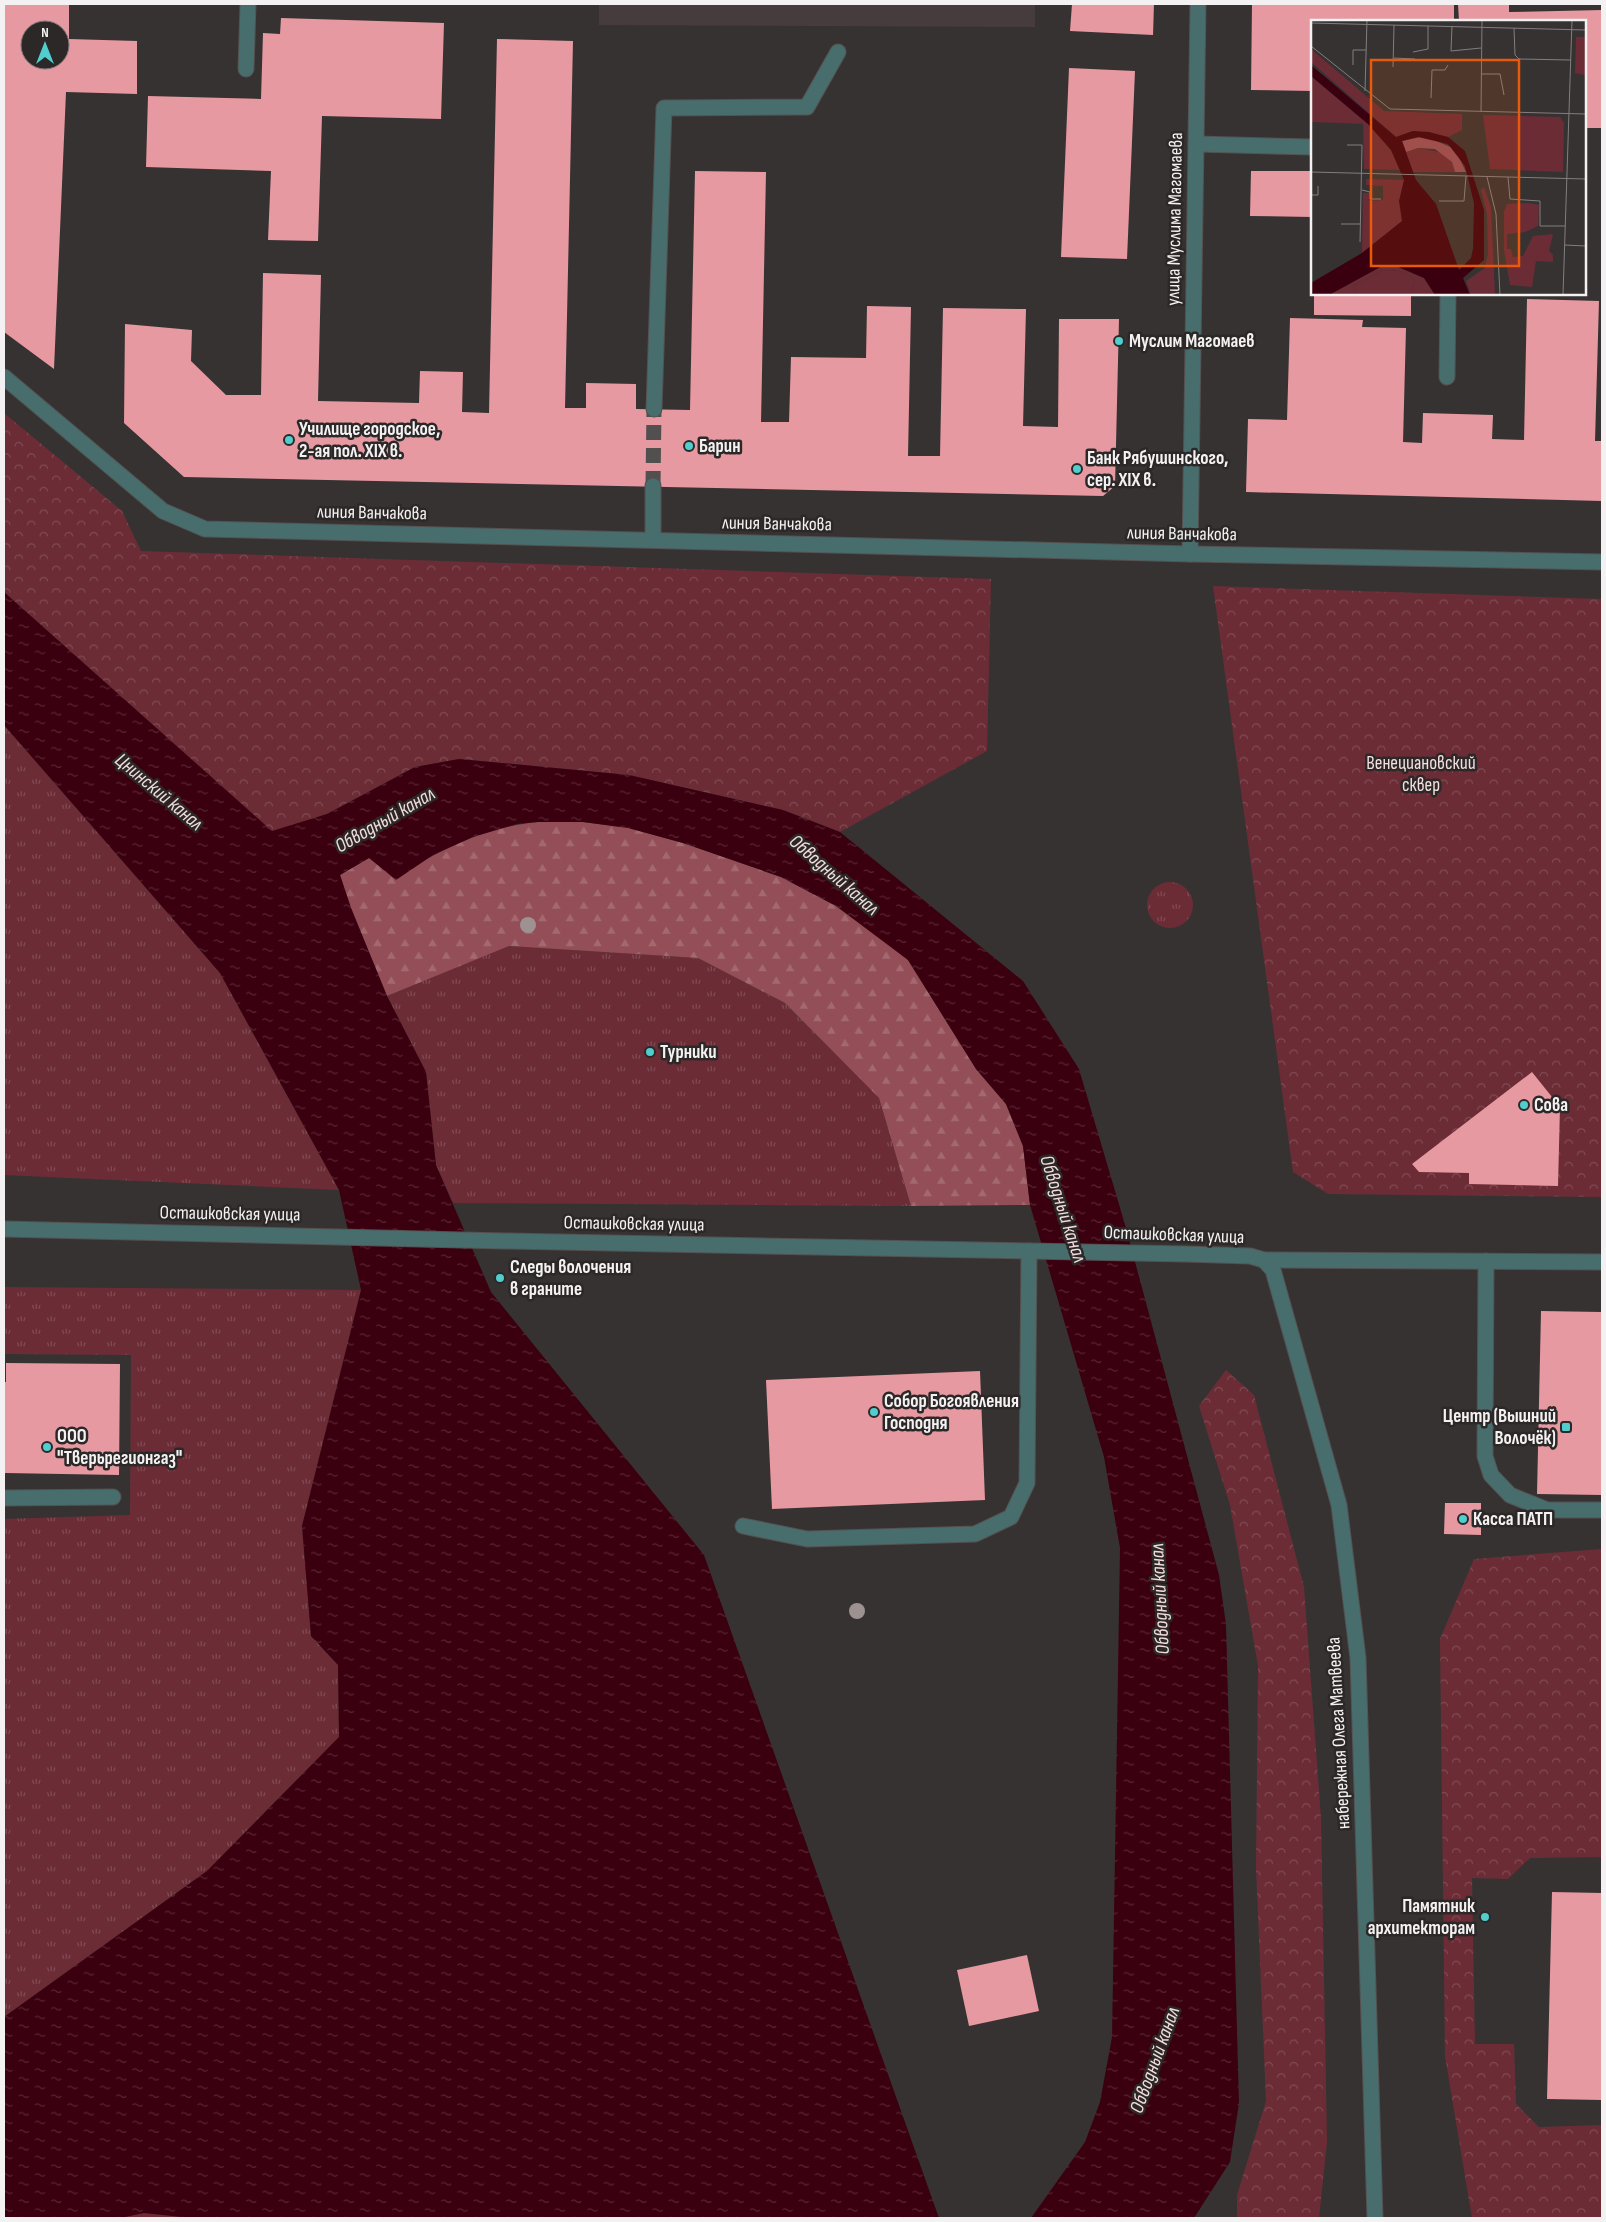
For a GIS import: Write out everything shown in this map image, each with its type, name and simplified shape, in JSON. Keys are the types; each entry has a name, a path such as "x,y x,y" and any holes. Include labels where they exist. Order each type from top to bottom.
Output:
{"street":[{"path":"246,69 248,4"},
{"name":"улица Муслима Магомаева","path":"1190,554 1198,4"},
{"path":"654,409 664,108 807,107 838,52"},
{"path":"1196,144 1311,147"},
{"path":"1447,377 1448,295"},
{"name":"линия Ванчакова","path":"4,377 163,511 206,529 1190,554 1602,562"},
{"path":"653,486 653,540"},
{"name":"Осташковская улица","path":"4,1229 1186,1254 1250,1256 1264,1260 1602,1262"},
{"path":"743,1526 806,1539 975,1534 1011,1517 1027,1483 1029,1251"},
{"name":"набережная Олега Матвеева","path":"1264,1260 1273,1270 1339,1505 1358,1658 1375,2218"},
{"path":"1486,1260 1485,1456 1491,1475 1510,1495 1547,1510 1602,1510"},
{"path":"4,1498 112,1497"}],"shaded area":[{"path":"599,4 1035,4 1035,27 599,25"}],"green space":[{"path":"4,413 122,511 141,551 991,579 987,751 840,832 783,810 629,775 459,759 415,767 327,814 272,832 4,592"},
{"name":"Венециановский сквер","path":"1213,586 1602,599 1602,1197 1328,1194 1293,1172"},
{"path":"4,725 220,973 339,1190 4,1175"},
{"path":"538,822 583,822 629,828 683,843 781,877 836,906 886,942 908,960 976,1069 1006,1104 1023,1146 1030,1205 911,1206 879,1098 785,1003 698,958 509,946 387,996 351,908 340,875 369,858 415,866 444,850 474,837 506,827"},
{"path":"1165,882 1175,882 1189,892 1193,905 1189,918 1183,924 1175,928 1165,928 1151,918 1147,910 1147,900 1157,886"},
{"path":"508,946 698,958 785,1003 879,1098 911,1206 453,1203 436,1165 426,1072 387,996"},
{"path":"4,1287 361,1290 302,1526 311,1636 338,1665 339,1737 207,1871 4,2017 4,1519 130,1515 131,1355 4,1354"},
{"path":"1226,1370 1254,1395 1304,1587 1321,1818 1327,2142 1319,2218 1237,2218 1237,2195 1266,2101 1256,1868 1258,1666 1230,1505 1199,1406"},
{"path":"1602,1549 1602,1857 1530,1858 1508,1879 1472,1878 1475,2044 1514,2044 1516,2104 1539,2127 1602,2125 1602,2218 1472,2218 1445,2056 1440,1639 1474,1559"},
{"path":"144,2213 191,2218 120,2218"}],"water":[{"path":"4,592 272,831 327,814 415,767 459,759 629,775 783,810 840,832 1023,981 1079,1069 1126,1228 1219,1575 1226,1624 1239,2103 1230,2162 1194,2218 1031,2218 1085,2142 1100,2102 1112,2037 1120,1548 1104,1457 1030,1205 1023,1146 1006,1104 976,1069 908,960 836,906 781,877 683,843 628,828 583,822 538,822 517,824 473,837 433,855 396,880 369,858 340,875 351,908 387,996 426,1072 436,1165 491,1292 704,1555 939,2218 192,2218 144,2213 120,2218 4,2218 4,2017 207,1871 339,1737 338,1665 311,1636 302,1526 361,1290 339,1190 220,973 4,725"}],"building":[{"path":"4,4 69,5 69,20 20,20 20,70 70,70 70,39 137,41 137,94 66,92 54,369 4,332"},
{"path":"1072,4 1154,4 1153,35 1070,31"},
{"path":"1252,4 1454,4 1454,20 1311,20 1311,91 1251,90"},
{"path":"1458,4 1509,4 1509,12 1602,10 1602,128 1586,128 1586,20 1459,20"},
{"path":"281,18 444,23 441,119 322,116 318,241 268,240 271,171 146,167 148,96 261,99 263,33 280,34"},
{"path":"497,39 573,41 565,408 586,408 586,383 636,384 636,409 690,410 695,171 766,172 761,422 789,422 791,357 866,358 867,306 911,307 908,456 940,456 943,308 1026,309 1023,426 1058,427 1059,319 1119,319 1115,486 1103,496 184,477 124,423 125,324 192,330 191,361 226,395 261,395 263,273 321,275 318,401 419,403 420,371 463,372 462,412 489,413"},
{"path":"1069,68 1135,71 1127,259 1061,257"},
{"path":"1251,171 1311,171 1311,217 1250,216"},
{"path":"1314,295 1411,295 1411,316 1314,315"},
{"path":"1527,299 1599,301 1595,441 1602,441 1602,501 1246,492 1248,419 1287,420 1290,318 1363,320 1362,327 1406,328 1403,442 1422,443 1423,413 1493,415 1492,439 1524,440"},
{"path":"1532,1072 1560,1107 1558,1186 1469,1184 1469,1173 1419,1172 1412,1164"},
{"path":"1541,1311 1602,1312 1602,1495 1537,1494"},
{"path":"6,1363 120,1364 119,1475 5,1473 4,1382 6,1382"},
{"name":"Собор Богоявления Господня","path":"980,1371 985,1500 772,1509 766,1380"},
{"name":"Касса ПАТП","path":"1445,1503 1481,1503 1481,1535 1444,1534"},
{"path":"1552,1892 1602,1893 1602,2100 1547,2099"},
{"path":"1027,1955 1039,2011 969,2026 957,1970"}],"tunnel":[{"path":"653,486 654,409"}],"place":[{"name":"Муслим Магомаев","path":"1119,341"},
{"name":"Училище городское, 2-ая пол. XIX в.","path":"289,440"},
{"name":"Барин","path":"689,446"},
{"name":"Банк Рябушинского, сер. XIX в.","path":"1077,469"},
{"name":"Турники","path":"650,1052"},
{"name":"Сова","path":"1524,1105"},
{"name":"Следы волочения в граните","path":"500,1278"},
{"name":"Собор Богоявления Господня","path":"874,1412"},
{"name":"Центр (Вышний Волочёк)","path":"1566,1427"},
{"name":"ООО \"Тверьрегионгаз\"","path":"47,1447"},
{"name":"Касса ПАТП","path":"1463,1519"},
{"name":"Памятник архитекторам","path":"1485,1917"}],"water label":[{"name":"Цнинский канал","path":"159,792"},
{"name":"Обводный канал","path":"385,820"},
{"name":"Обводный канал","path":"834,875"},
{"name":"Обводный канал","path":"1063,1209"},
{"name":"Обводный канал","path":"1160,1599"},
{"name":"Обводный канал","path":"1155,2060"}]}
